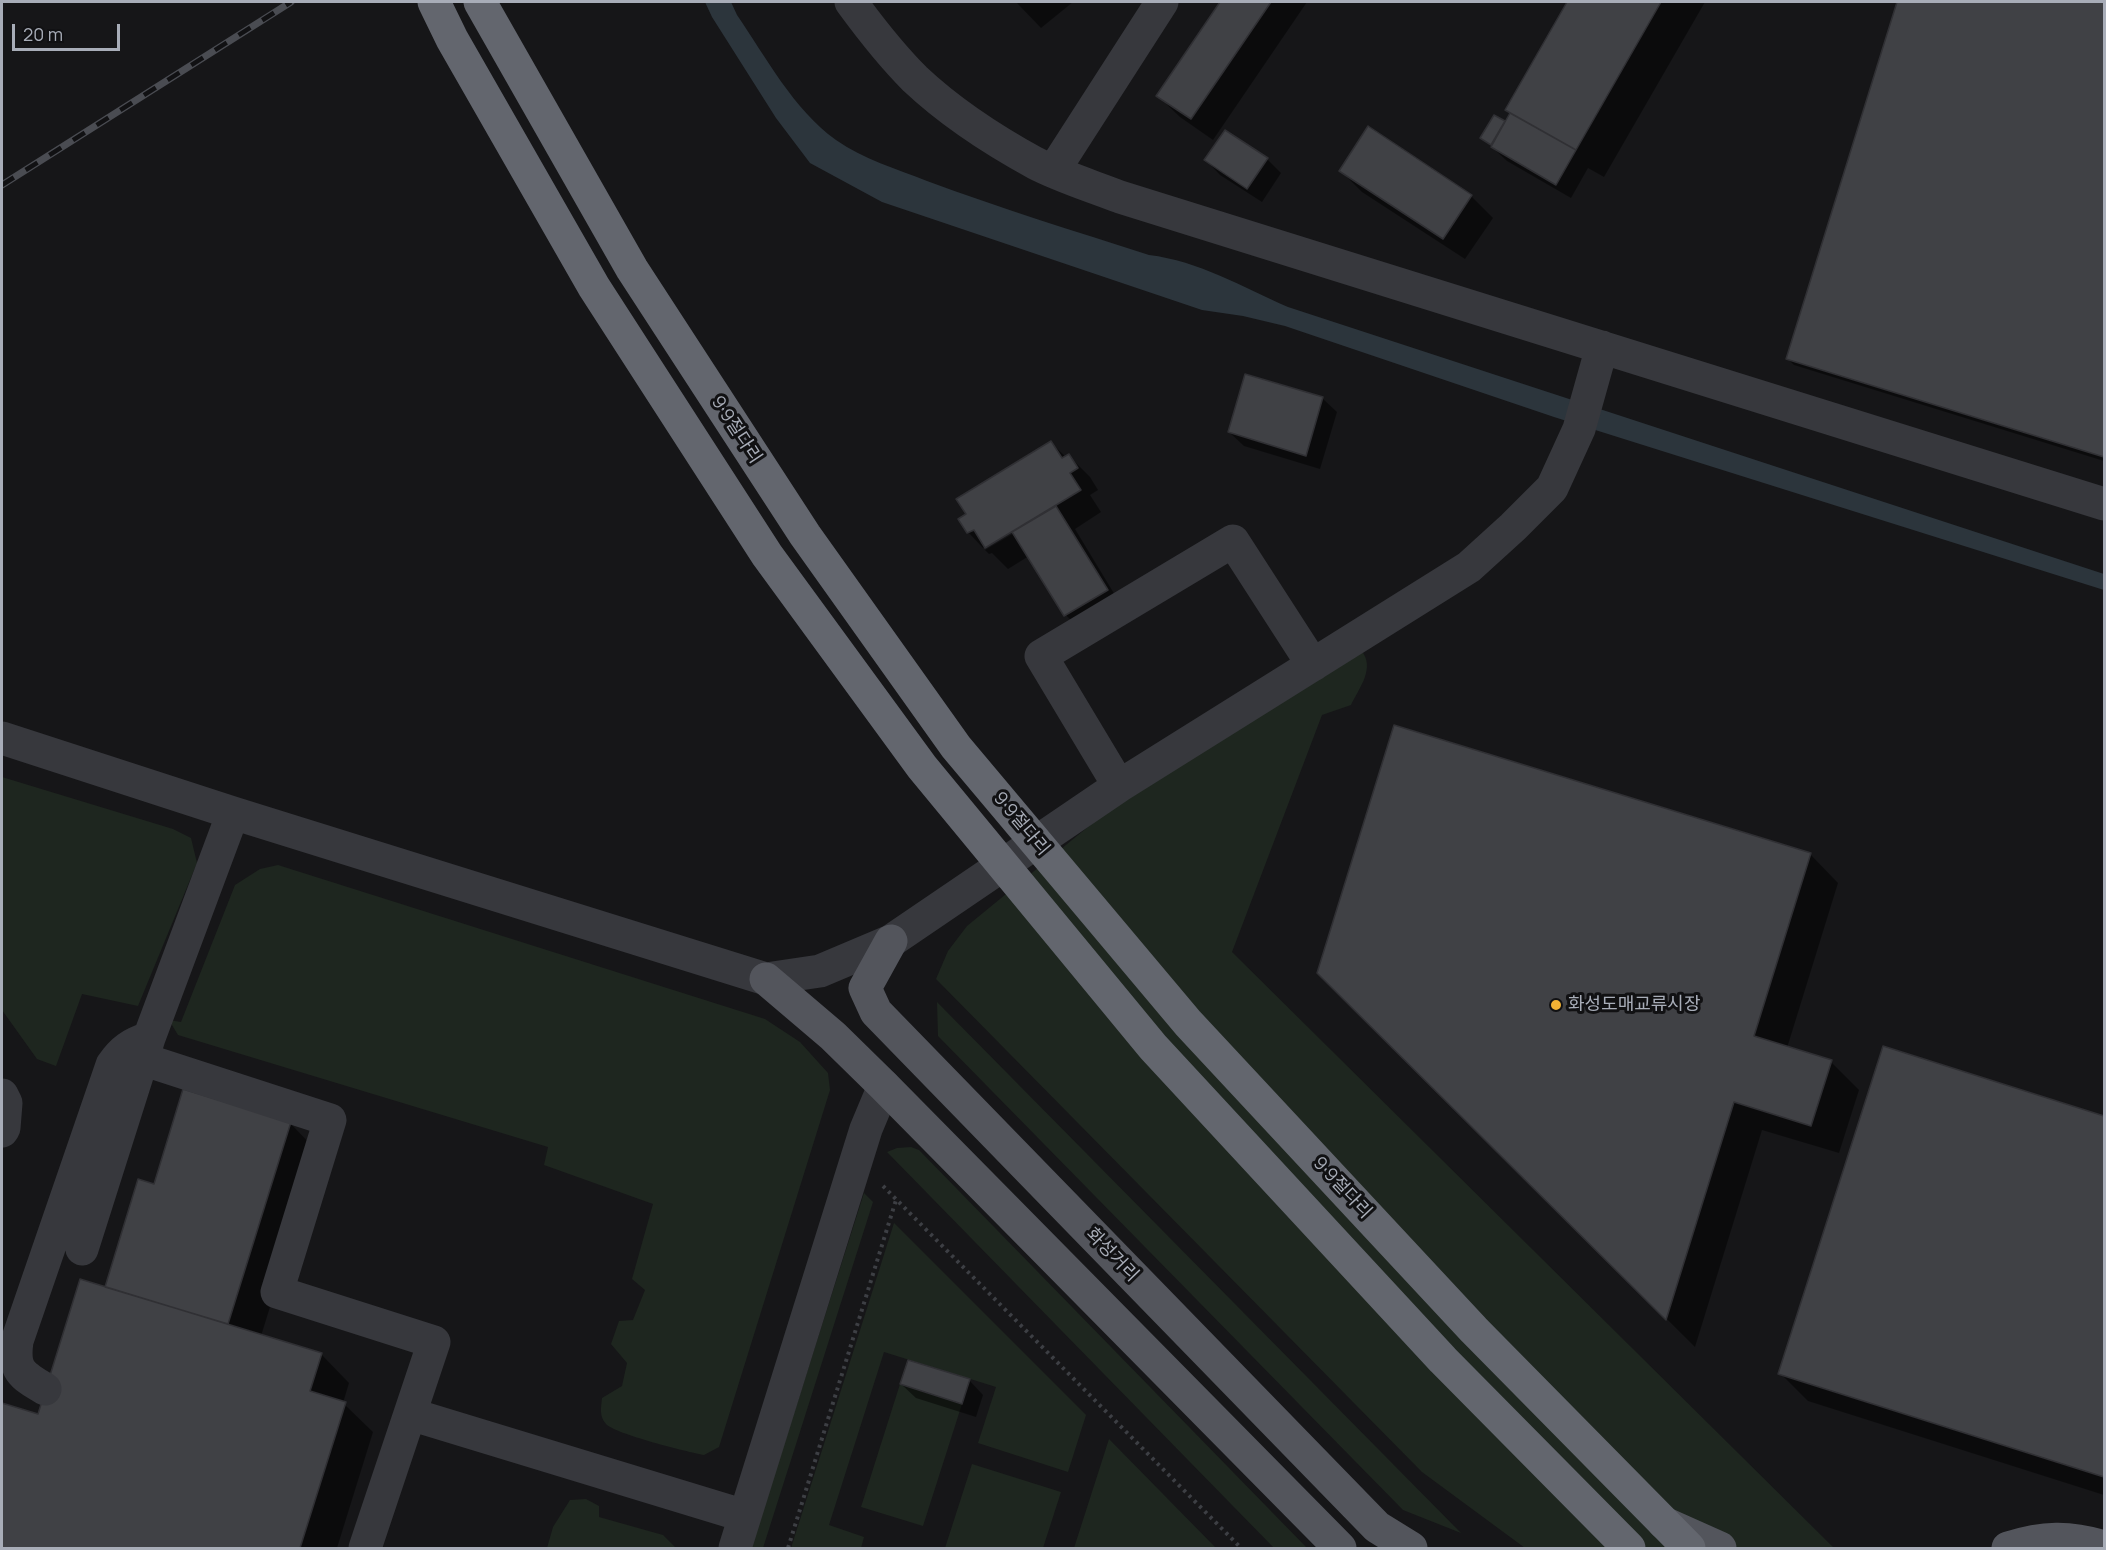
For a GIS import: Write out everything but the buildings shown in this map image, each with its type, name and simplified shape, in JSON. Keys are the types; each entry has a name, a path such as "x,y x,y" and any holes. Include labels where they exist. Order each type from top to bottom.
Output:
{"highway":[{"path":"434,2 452,39 594,287 767,555 922,767 1153,1047 1443,1360 1629,1548"},
{"name":"9·9절다리","path":"480,2 632,268 805,536 956,747 1188,1023 1474,1330 1689,1548"}],"main road":[{"name":"화성거리","path":"891,941 865,988 876,1012 1377,1527 1410,1548"},
{"path":"766,979 833,1036 884,1086 1340,1548"},
{"path":"1664,1523 1720,1548"},
{"path":"2008,1548 2054,1538 2082,1540 2104,1547"}],"street":[{"path":"851,2 865,22 915,78 962,117 1036,163 1120,197 2104,504"},
{"path":"1054,170 1162,2"},
{"path":"2,738 233,813 766,979 820,971 891,941 1119,786 1469,567 1513,528 1552,488 1579,429 1602,347"},
{"path":"1119,786 1041,656 1233,542 1313,665"},
{"path":"82,1249 145,1048 233,813"},
{"path":"45,1389 28,1379 19,1370 15,1357 17,1341 106,1081 112,1065 121,1052 131,1044 145,1048 330,1120 277,1292 434,1342 365,1548"},
{"path":"735,1548 866,1129 884,1086"},
{"path":"2,1095 6,1103 2,1131"},
{"path":"410,1414 745,1516"}],"path":[{"path":"857,1159 1241,1548"},
{"path":"788,1548 896,1199"}],"shaded area":[{"path":"705,2 731,2 770,65 806,113 836,140 880,163 1037,219 1149,255 1203,269 1288,307 2104,574 2104,590 1554,417 1285,326 1243,316 1202,310 882,202 810,163 776,118 712,17"},
{"path":"1361,650 1367,664 1365,678 1351,705 1322,715 1232,952 1834,1548 1525,1548 1422,1472 936,979 948,951 967,926 1105,813"},
{"path":"2,777 173,829 191,838 197,863 138,1006 82,994 56,1066 37,1059 2,1010"},
{"path":"278,865 765,1019 800,1042 828,1073 830,1090 719,1447 704,1455 668,1447 612,1428 606,1424 601,1415 602,1398 622,1386 627,1363 611,1344 619,1321 633,1320 645,1290 632,1279 653,1204 544,1165 548,1147 178,1035 169,1020 181,1022 235,885 260,869"},
{"path":"937,1002 1461,1533 1403,1510 938,1036"},
{"path":"911,1147 919,1150 1307,1548 1274,1548 887,1152 897,1148"},
{"path":"864,1193 873,1202 763,1548 751,1548"},
{"path":"894,1223 1086,1415 1068,1472 978,1443 996,1387 884,1352 829,1525 864,1537 861,1548 791,1548"},
{"path":"900,1384 962,1404 923,1526 861,1507"},
{"path":"1109,1439 1216,1548 1074,1548"},
{"path":"972,1464 1061,1492 1043,1548 945,1548"},
{"path":"586,1499 599,1506 599,1517 663,1535 676,1548 547,1548 553,1527 570,1500"}],"railway":[{"path":"2,185 291,2"}],"place":[{"name":"화성도매교류시장","path":"1556,1005"}]}
